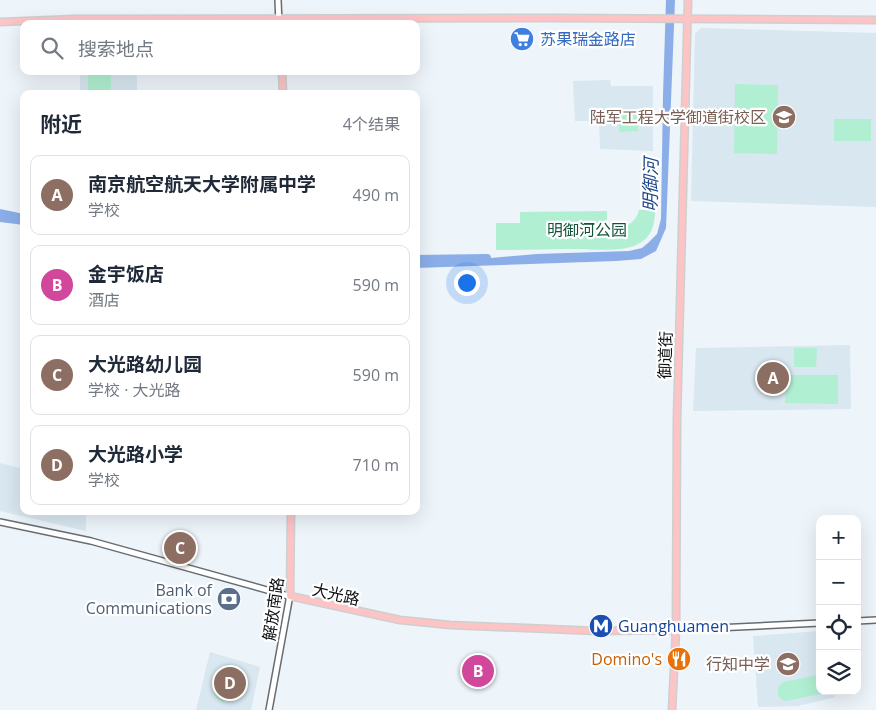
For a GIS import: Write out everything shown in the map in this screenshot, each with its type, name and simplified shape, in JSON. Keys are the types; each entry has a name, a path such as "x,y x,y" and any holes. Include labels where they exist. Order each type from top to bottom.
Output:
{"main road":[{"name":"御道街","path":"672,710 676,630 677,419 688,0"},
{"path":"415,20 687,18 876,20"},
{"path":"50,20 177,20"},
{"path":"0,22 20,21"},
{"path":"597,631 676,630"}],"street":[{"path":"278,0 279,20"},
{"path":"282,75 283,90"},
{"name":"解放南路","path":"269,710 290,596 291,515"},
{"name":"大光路","path":"0,522 91,541 290,596 400,620 491,627 597,631"},
{"path":"861,621 876,620"},
{"path":"676,630 816,623"}],"shaded area":[{"name":"陆军工程大学御道街校区","path":"701,28 876,33 876,207 691,201 695,34"},
{"path":"80,75 137,75 137,90 80,90"},
{"path":"610,80 611,86 653,86 653,151 600,149 599,121 575,121 573,81"},
{"path":"850,345 851,409 693,411 696,348"},
{"path":"0,463 20,468 20,515 86,515 86,531 0,511"},
{"name":"行知中学","path":"816,631 816,695 835,695 835,697 798,706 758,707 753,636"},
{"path":"210,652 260,667 251,710 196,710"}],"green space":[{"path":"88,75 111,75 111,90 88,90"},
{"path":"735,84 778,85 777,154 734,153"},
{"path":"619,110 638,110 638,120 620,121"},
{"path":"834,119 871,119 871,141 834,141"},
{"path":"619,121 638,121 638,131 619,132"},
{"name":"明御河公园","path":"655,209 653,226 649,235 640,243 627,248 606,250 496,250 496,223 520,223 520,212 607,211 607,226 622,227 635,219 639,210"},
{"path":"794,348 817,348 816,367 794,367"},
{"path":"786,375 838,375 838,404 785,403"},
{"path":"227,664 235,666 238,671 232,699 222,702 214,694 220,673"},
{"path":"816,675 816,695 786,701 778,695 778,687 783,682"}],"water":[{"name":"明御河","path":"666,0 675,0 666,228 656,251 641,259 616,261 420,268 420,260 629,251 642,248 657,234 661,219"},
{"path":"0,209 20,213 20,224 0,222"}],"waterway":[{"name":"明御河","path":"420,259 487,258"}],"place":[{"name":"苏果瑞金路店","path":"522,39"},
{"name":"陆军工程大学御道街校区","path":"784,117"},
{"name":"南京航空航天大学附属中学","path":"773,378"},
{"name":"大光路幼儿园","path":"180,548"},
{"name":"Bank of Communications","path":"229,599"},
{"name":"Guanghuamen","path":"601,626"},
{"name":"Domino's","path":"679,659"},
{"name":"行知中学","path":"788,664"},
{"name":"金宇饭店","path":"478,671"},
{"name":"大光路小学","path":"230,683"}]}
